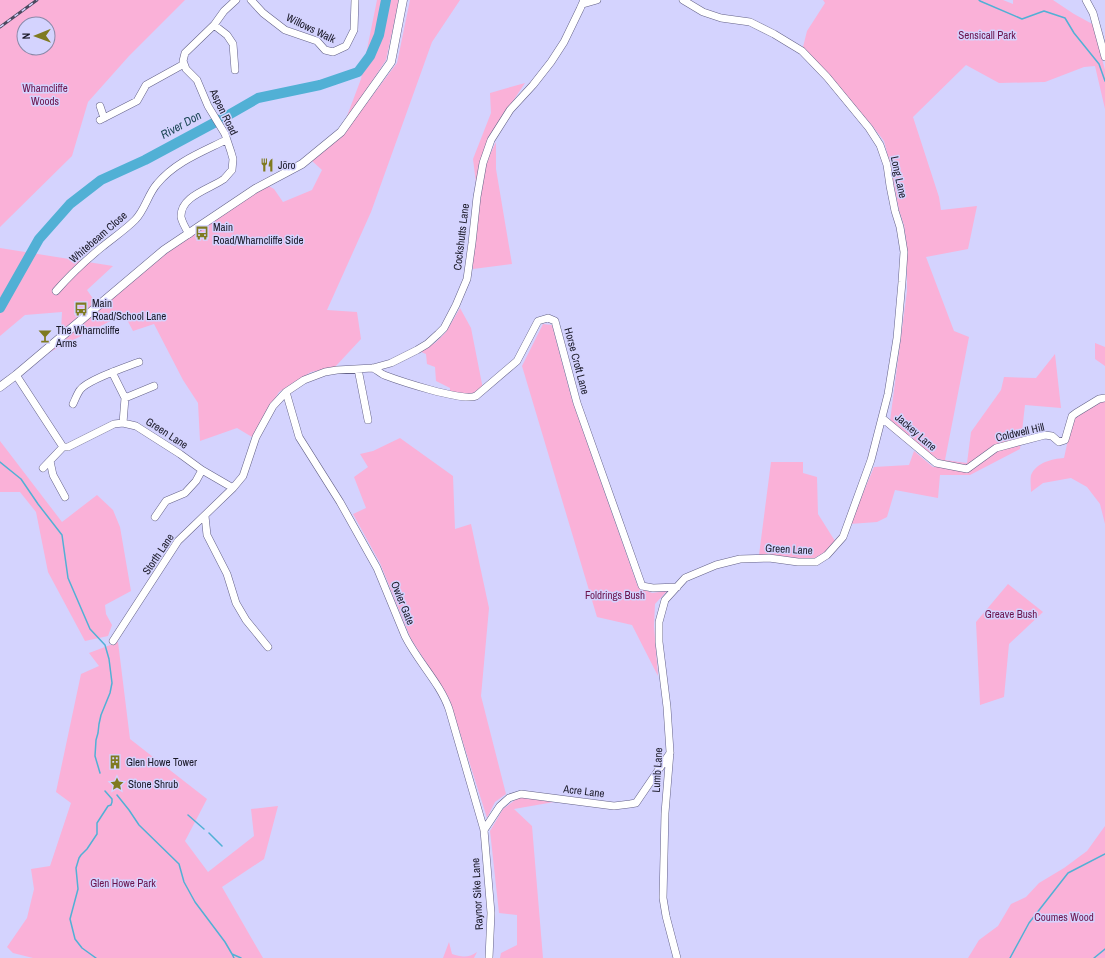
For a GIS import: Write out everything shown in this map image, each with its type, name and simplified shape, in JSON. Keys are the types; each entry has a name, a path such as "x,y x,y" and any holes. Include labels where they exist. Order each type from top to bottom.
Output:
{"main road":[{"path":"0,387 164,250 255,189 302,164 341,132 391,62 403,0"}],"street":[{"path":"100,106 102,119 137,101 146,85 184,64 183,61 185,53 214,25 224,11 236,0"},
{"name":"Willows Walk","path":"251,0 263,13 285,30 317,41 325,50 333,52 346,46 354,30 355,0"},
{"path":"583,2 597,0"},
{"name":"Long Lane","path":"683,0 703,12 721,18 750,22 774,34 802,51 827,77 869,128 880,144 887,165 904,252 897,338 888,394 882,418"},
{"path":"1086,0 1094,13 1105,57"},
{"name":"Cockshutts Lane","path":"286,392 304,380 325,372 373,368 392,363 433,340 444,328 467,279 477,196 483,163 491,140 510,110 533,86 564,42 583,2"},
{"path":"214,25 227,35 233,44 235,70"},
{"name":"Aspen Road","path":"184,64 186,69 197,80 208,106 232,152 233,159 232,170 223,179 187,201 182,208 181,218 189,234"},
{"name":"Whitebeam Close","path":"56,291 67,278 137,218 157,184 171,171 186,160 225,137"},
{"name":"Horse Croft Lane","path":"373,368 382,374 422,387 449,395 473,398 517,361 538,322 548,318 555,321 577,403 642,586 653,588 677,587"},
{"path":"73,404 79,391 84,385 139,362"},
{"path":"358,370 368,420"},
{"path":"43,468 63,447 68,447 114,424 124,423 125,398 112,372"},
{"path":"16,375 63,447"},
{"path":"125,398 154,386"},
{"path":"233,488 243,476 256,437 273,406 286,392"},
{"name":"Owler Gate","path":"286,392 299,437 340,502 377,568 410,646 446,699 484,830"},
{"name":"Coldwell Hill","path":"936,463 967,469 996,448 1045,435 1052,436 1059,442 1065,440 1072,416 1076,412 1099,399 1105,398"},
{"name":"Jackey Lane","path":"882,418 936,463"},
{"name":"Green Lane","path":"677,587 685,578 716,565 740,558 769,558 798,562 816,562 827,555 843,537 871,460 882,418"},
{"name":"Green Lane","path":"124,423 136,426 202,470 233,488"},
{"path":"50,460 53,475 65,497"},
{"path":"155,517 166,501 185,493 196,481 202,470"},
{"name":"Storth Lane","path":"113,641 178,540 233,488"},
{"path":"205,516 207,535 227,574 236,603 246,620 268,647"},
{"name":"Lumb Lane","path":"677,587 665,600 660,622 659,642 667,707 670,752 665,813 663,898 677,958"},
{"name":"Acre Lane","path":"484,830 500,806 509,798 521,794 614,806 636,803 670,752"},
{"name":"Raynor Sike Lane","path":"484,830 491,914 489,958"}],"green space":[{"name":"Wharncliffe Woods","path":"0,0 185,0 129,56 88,102 72,156 0,227"},
{"path":"377,0 399,0 386,60 344,124 361,79"},
{"path":"410,0 460,0 432,42 371,212 327,310 357,312 361,339 335,367 311,372 279,392 252,437 237,428 200,441 198,403 183,380 154,324 133,331 124,314 44,355 168,252 267,185 274,189 283,202 312,190 322,170 311,160 344,133 397,63"},
{"name":"Sensicall Park","path":"823,0 1003,0 1013,4 1013,0 1053,0 1096,26 1098,44 1105,70 1105,109 1095,66 1084,67 1045,82 999,83 966,65 913,117 939,197 941,210 977,206 968,249 926,257 954,331 969,337 945,460 967,463 971,432 1001,390 1004,377 1036,378 1055,354 1061,408 1025,405 1020,449 970,475 940,475 938,498 895,490 887,517 877,522 850,524 874,467 909,465 914,451 933,467 941,467 942,460 935,458 890,421 907,291 907,247 904,225 899,210 884,141 803,47 807,31 825,3"},
{"path":"525,83 509,107 482,160 476,183 473,159 491,113 490,93"},
{"path":"496,142 496,169 512,264 473,269 472,257 478,199 486,163"},
{"path":"0,248 113,266 87,290 96,303 61,331 62,312 25,315 0,336"},
{"path":"460,308 471,328 483,389 472,395 450,392 450,388 436,381 435,367 427,364 426,354 419,351 435,343 446,332"},
{"name":"Foldrings Bush","path":"543,324 552,325 572,400 638,587 652,593 667,591 655,604 654,626 658,676 632,625 597,617 522,366"},
{"path":"1095,343 1105,347 1105,366 1095,359"},
{"path":"1099,400 1105,400 1105,524 1100,504 1087,487 1071,478 1043,483 1031,492 1031,475 1037,467 1050,460 1064,458 1073,417"},
{"path":"400,438 453,476 455,529 471,524 489,608 481,696 506,794 495,802 487,818 449,698 411,639 380,563 353,514 366,508 354,477 368,467 360,454 373,451"},
{"path":"0,441 62,522 97,495 113,510 120,527 131,591 105,605 106,614 112,625 108,636 85,641 48,572 36,512 20,492 0,492"},
{"path":"771,462 803,462 803,473 817,477 818,514 835,541 827,551 813,559 759,555"},
{"name":"Greave Bush","path":"1008,584 1043,612 1009,644 1004,697 980,705 976,622"},
{"name":"Glen Howe Park","path":"118,642 130,739 207,799 185,841 208,872 254,836 251,809 278,806 264,859 222,887 263,958 33,958 13,953 7,947 27,918 34,889 31,869 50,866 71,803 56,792 81,674 99,666 89,653"},
{"path":"519,797 554,802 514,809 532,826 543,958 500,958 501,953 517,945 517,915 499,913 490,831 503,809"},
{"name":"Coumes Wood","path":"1105,826 1105,958 968,958 979,940 998,926 1011,904 1026,897 1039,883 1064,868 1087,851"},
{"path":"449,942 452,954 465,956 477,952 474,958 443,958"}],"waterway":[{"name":"River Don","path":"0,308 39,239 70,204 101,180 145,160 258,98 320,85 358,72 370,56 379,35 386,0"},
{"path":"979,0 1022,19 1044,11 1065,18 1074,33 1099,64 1105,81"},
{"path":"0,462 21,479 62,535 68,578 90,629 105,645"},
{"path":"100,773 95,756 96,740 101,715 110,693 112,683 109,659 105,645"},
{"path":"96,958 82,948 75,939 70,919 78,889 76,868 79,858 97,834 97,823 112,802 112,799 105,791"},
{"path":"117,795 139,825 179,864 184,882 195,902 225,942 234,958"},
{"path":"188,815 204,829"},
{"path":"209,833 222,846"},
{"path":"1010,958 1029,923 1068,873 1105,854"},
{"path":"1094,958 1105,949"},
{"path":"232,954 241,958"}],"railway":[{"path":"0,27 37,0"}],"place":[{"name":"Jöro","path":"267,165"},
{"name":"Main Road/Wharncliffe Side","path":"202,233"},
{"name":"Main Road/School Lane","path":"81,309"},
{"name":"The Wharncliffe Arms","path":"45,336"},
{"name":"Glen Howe Tower","path":"115,762"},
{"name":"Stone Shrub","path":"117,784"}]}
